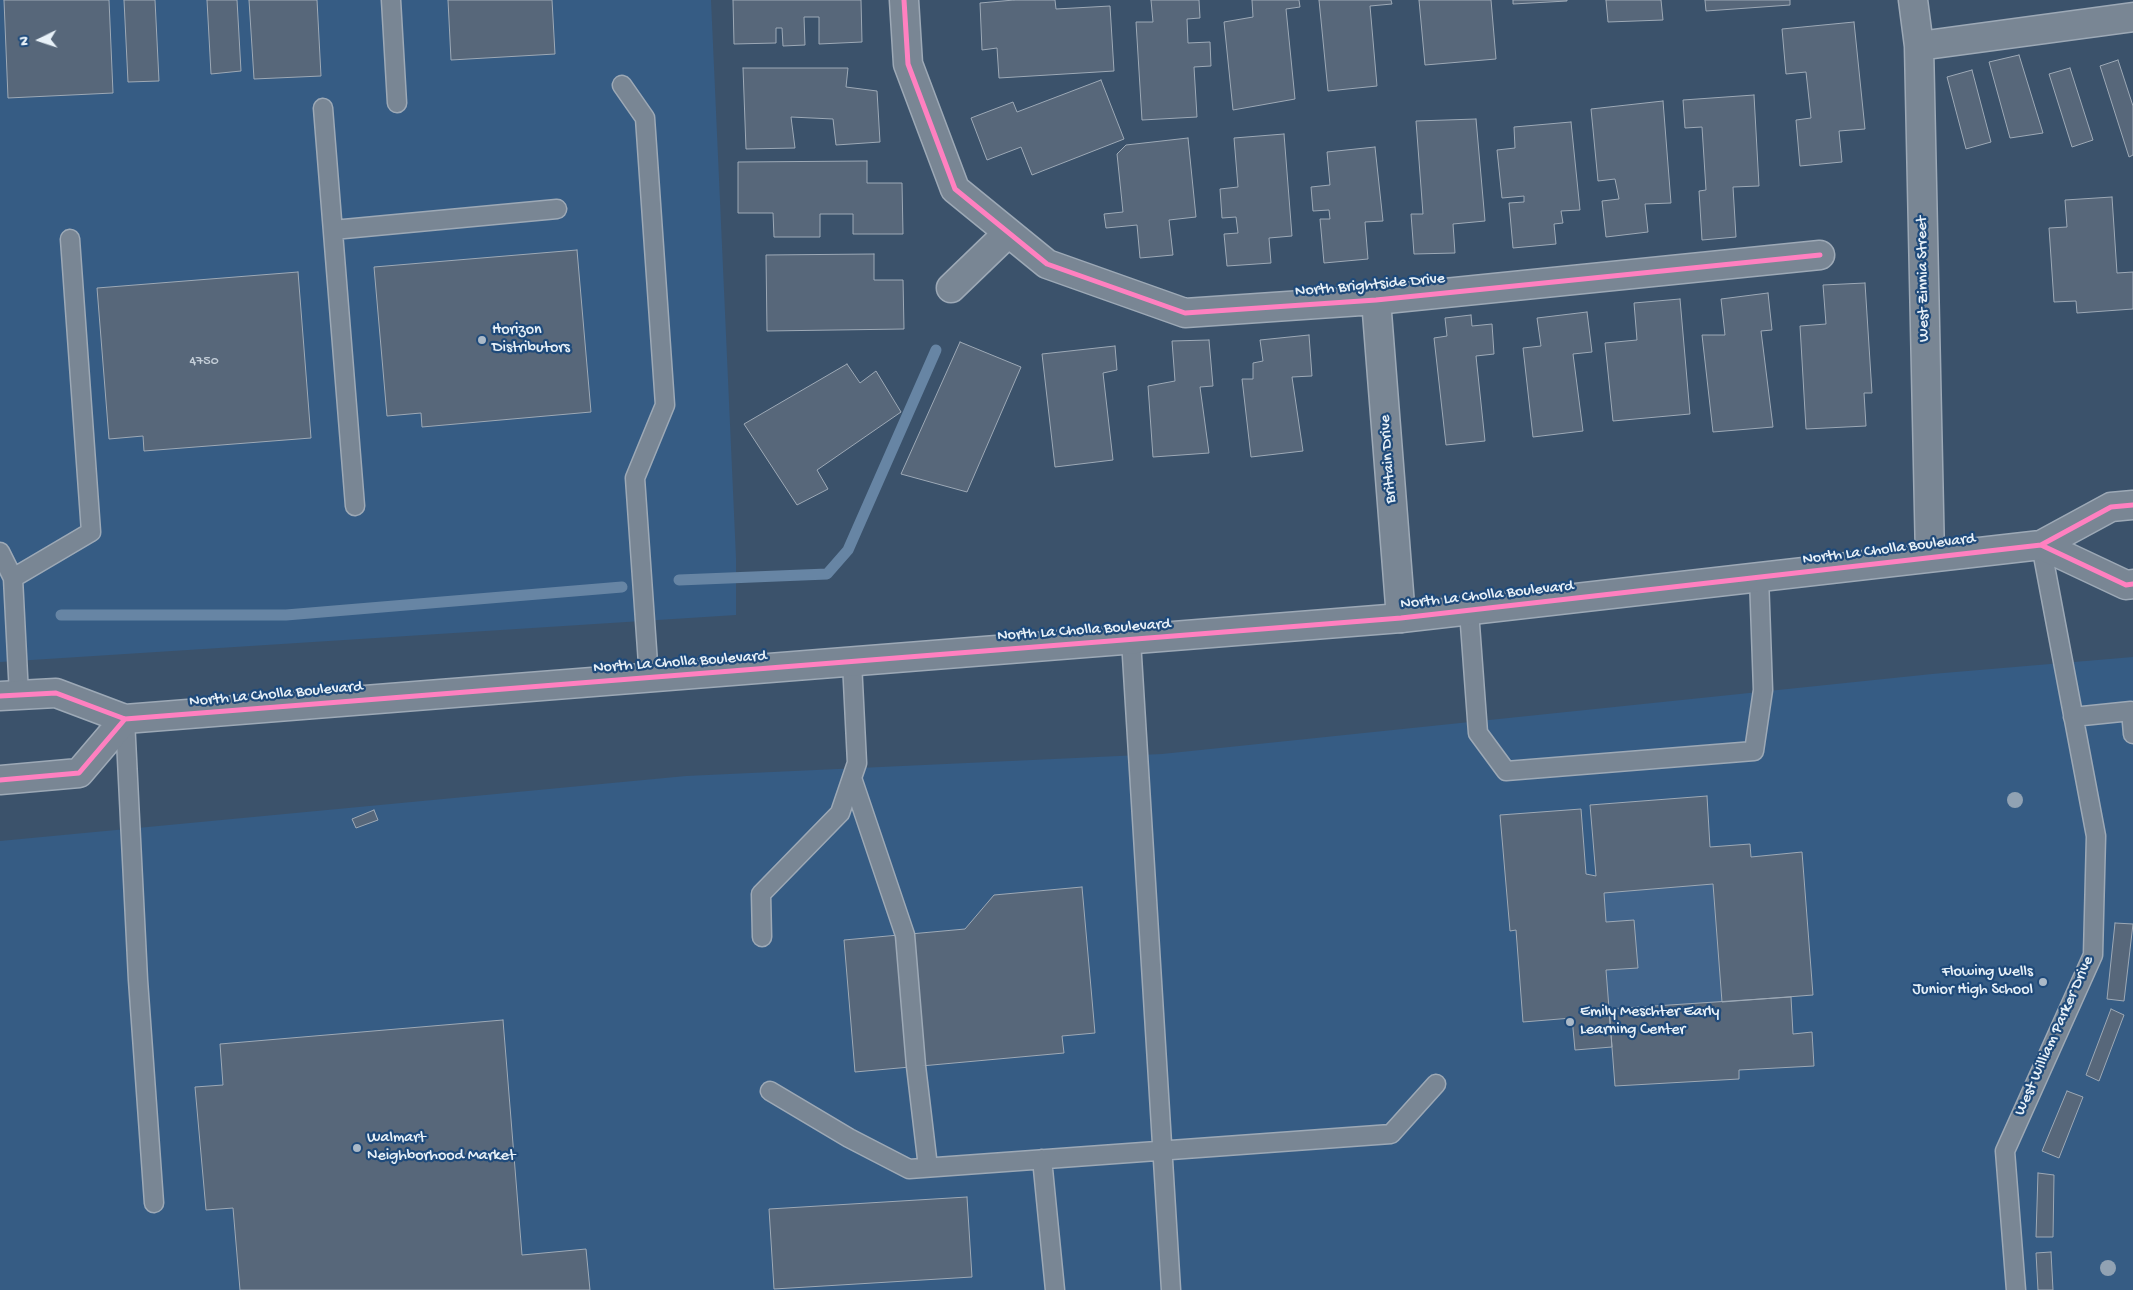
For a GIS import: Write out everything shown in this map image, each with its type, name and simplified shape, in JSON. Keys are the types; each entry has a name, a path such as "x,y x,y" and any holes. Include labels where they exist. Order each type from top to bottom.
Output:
{"street":[{"name":"North Brightside Drive","path":"904,0 908,64 955,189 1047,264 1185,313 1376,300 1820,255"},
{"name":"West Zinnia Street","path":"1913,0 1919,46 1930,558"},
{"path":"1919,46 2133,17"},
{"path":"951,288 1008,233"},
{"name":"Brittain Drive","path":"1376,300 1401,618"},
{"name":"North La Cholla Boulevard","path":"9,696 56,693 125,719 1401,618 2042,545 2111,507 2133,505"},
{"path":"2042,545 2126,585 2133,584"},
{"path":"0,780 79,773 125,719"}],"lane":[{"path":"391,0 397,103"},
{"path":"622,85 645,118 664,405 635,478 649,678"},
{"path":"323,108 355,506"},
{"path":"333,230 557,209"},
{"path":"13,578 91,532 70,238"},
{"name":"West William Parker Drive","path":"2016,1290 2005,1152 2093,955 2096,836 2042,545"},
{"path":"0,552 13,578 9,696"},
{"path":"1469,611 1478,733 1506,771 1754,750 1762,690 1759,577"},
{"path":"1131,640 1171,1290"},
{"path":"762,937 761,894 840,813 857,763 852,662"},
{"path":"2073,716 2132,711 2133,734"},
{"path":"125,719 138,980 154,1203"},
{"path":"852,778 905,935 916,1066 928,1168"},
{"path":"770,1091 849,1138 908,1169 1391,1134 1436,1084"},
{"path":"1042,1160 1054,1290"}],"shaded area":[{"path":"0,0 711,0 736,558 736,615 0,662"},
{"path":"2133,657 2133,1290 0,1290 0,841 686,776 1162,754 1932,674"},
{"path":"1713,884 1722,1002 1609,1009 1606,970 1638,967 1634,920 1606,922 1604,893"}],"building":[{"path":"4,0 109,0 113,93 8,98"},
{"path":"124,0 155,0 159,81 128,82"},
{"path":"207,0 237,0 241,71 211,74"},
{"path":"249,0 317,0 321,76 254,79"},
{"path":"448,0 552,0 555,54 451,60"},
{"path":"733,0 861,0 862,42 819,44 819,17 804,17 805,45 783,46 782,28 776,28 776,43 734,44"},
{"path":"1014,0 1055,0 1056,9 1110,6 1114,71 999,78 997,48 982,50 980,3"},
{"path":"1151,0 1199,0 1200,18 1187,19 1188,43 1210,42 1211,66 1194,67 1197,117 1142,120 1136,22 1153,22"},
{"path":"1252,0 1299,0 1300,7 1286,9 1295,99 1233,110 1224,22 1253,17"},
{"path":"1319,0 1391,0 1392,4 1370,6 1377,86 1328,91"},
{"path":"1419,0 1491,0 1496,59 1425,65"},
{"path":"1513,0 1567,0 1567,1 1513,4"},
{"path":"1606,0 1661,0 1663,20 1608,22"},
{"path":"1705,0 1790,0 1790,5 1706,11"},
{"path":"1854,22 1865,129 1839,131 1842,162 1800,166 1796,120 1811,118 1806,72 1786,74 1782,29"},
{"path":"2019,55 2043,133 2010,138 1989,62"},
{"path":"2118,60 2133,106 2133,155 2129,157 2100,66"},
{"path":"743,68 848,68 846,87 877,91 880,142 836,145 833,119 791,117 795,148 746,149"},
{"path":"2070,68 2093,140 2072,147 2049,74"},
{"path":"1972,70 1991,142 1966,149 1947,77"},
{"path":"1101,80 1124,139 1032,175 1021,147 987,160 971,118 1013,102 1017,112"},
{"path":"1754,95 1759,186 1733,187 1736,237 1702,240 1699,191 1706,190 1702,127 1685,128 1683,100"},
{"path":"1663,101 1671,203 1645,204 1648,232 1606,237 1602,201 1619,199 1615,179 1598,181 1591,109"},
{"path":"1476,119 1485,221 1453,224 1455,253 1414,254 1411,214 1423,214 1416,121"},
{"path":"1571,122 1580,210 1561,211 1563,223 1554,224 1556,244 1513,248 1509,203 1524,202 1524,196 1502,198 1497,150 1515,148 1514,127"},
{"path":"1284,134 1292,236 1269,238 1271,263 1227,266 1224,234 1238,233 1236,217 1222,218 1220,189 1238,187 1234,138"},
{"path":"1188,138 1196,217 1169,220 1173,255 1140,258 1137,225 1106,228 1104,214 1123,212 1117,154 1126,145"},
{"path":"1375,147 1383,221 1365,222 1368,259 1324,263 1320,219 1330,219 1329,210 1313,211 1311,187 1330,185 1327,152"},
{"path":"867,161 867,183 902,183 903,234 853,234 853,214 820,214 820,237 774,237 773,213 738,213 738,162"},
{"path":"2112,197 2117,273 2133,272 2133,309 2077,313 2076,301 2054,302 2049,228 2067,227 2065,200"},
{"name":"Horizon Distributors","path":"577,250 591,412 422,427 421,413 387,416 374,267"},
{"path":"874,254 874,280 903,280 904,329 767,331 766,255"},
{"path":"298,272 311,438 144,451 143,436 109,439 97,288"},
{"path":"1865,283 1872,393 1864,393 1866,426 1806,429 1800,326 1826,324 1823,285"},
{"path":"1768,293 1772,330 1761,331 1773,427 1713,432 1702,335 1725,335 1721,299"},
{"path":"1680,299 1690,414 1613,421 1605,343 1637,340 1634,303"},
{"path":"1587,312 1592,352 1573,354 1583,431 1533,437 1523,348 1541,346 1537,318"},
{"path":"1471,315 1472,326 1492,324 1494,354 1476,356 1485,441 1446,445 1434,338 1447,336 1445,318"},
{"path":"1309,335 1312,376 1292,377 1303,451 1251,457 1242,379 1253,379 1253,363 1263,361 1260,340"},
{"path":"1209,340 1213,386 1200,387 1209,453 1153,457 1148,386 1175,381 1172,341"},
{"path":"960,342 1021,367 967,492 901,474"},
{"path":"1115,346 1117,370 1103,373 1113,460 1055,467 1042,354"},
{"path":"847,364 860,383 876,371 901,412 817,470 828,489 797,505 744,424"},
{"path":"1707,796 1710,847 1750,844 1751,857 1802,852 1813,995 1722,1002 1713,884 1604,893 1606,922 1634,920 1638,968 1606,970 1612,1047 1575,1050 1572,1018 1523,1022 1516,930 1510,931 1500,815 1581,809 1586,874 1596,876 1590,805"},
{"path":"374,810 378,820 356,828 352,819"},
{"path":"1082,887 1095,1033 1062,1036 1064,1053 855,1072 844,940 965,929 994,895"},
{"path":"2115,923 2133,924 2124,1001 2107,999"},
{"path":"1791,997 1793,1034 1812,1032 1814,1066 1739,1070 1739,1079 1615,1086 1609,1009"},
{"path":"2111,1009 2124,1015 2099,1081 2086,1075"},
{"name":"Walmart Neighborhood Market","path":"503,1020 522,1255 586,1249 590,1290 240,1290 233,1208 206,1210 195,1087 223,1085 220,1044"},
{"path":"2067,1091 2083,1097 2059,1158 2042,1151"},
{"path":"2038,1173 2054,1175 2053,1237 2036,1237"},
{"path":"967,1197 972,1277 774,1289 769,1209"},
{"path":"2051,1252 2053,1290 2038,1290 2036,1253"}],"waterway":[{"path":"679,580 827,574 848,550 936,350"},
{"path":"61,615 286,615 622,587"}],"cycle path":[{"path":"904,0 908,64 955,189 1047,264 1185,313 1376,300 1820,255"},
{"path":"0,696 56,693 125,719 1401,618 2041,545 2111,507 2133,505"},
{"path":"2041,545 2126,585 2133,584"},
{"path":"0,780 79,773 125,719"}],"place":[{"name":"Horizon Distributors","path":"482,340"},
{"name":"Flowing Wells Junior High School","path":"2043,982"},
{"name":"Emily Meschter Early Learning Center","path":"1570,1022"},
{"name":"Walmart Neighborhood Market","path":"357,1148"}]}
